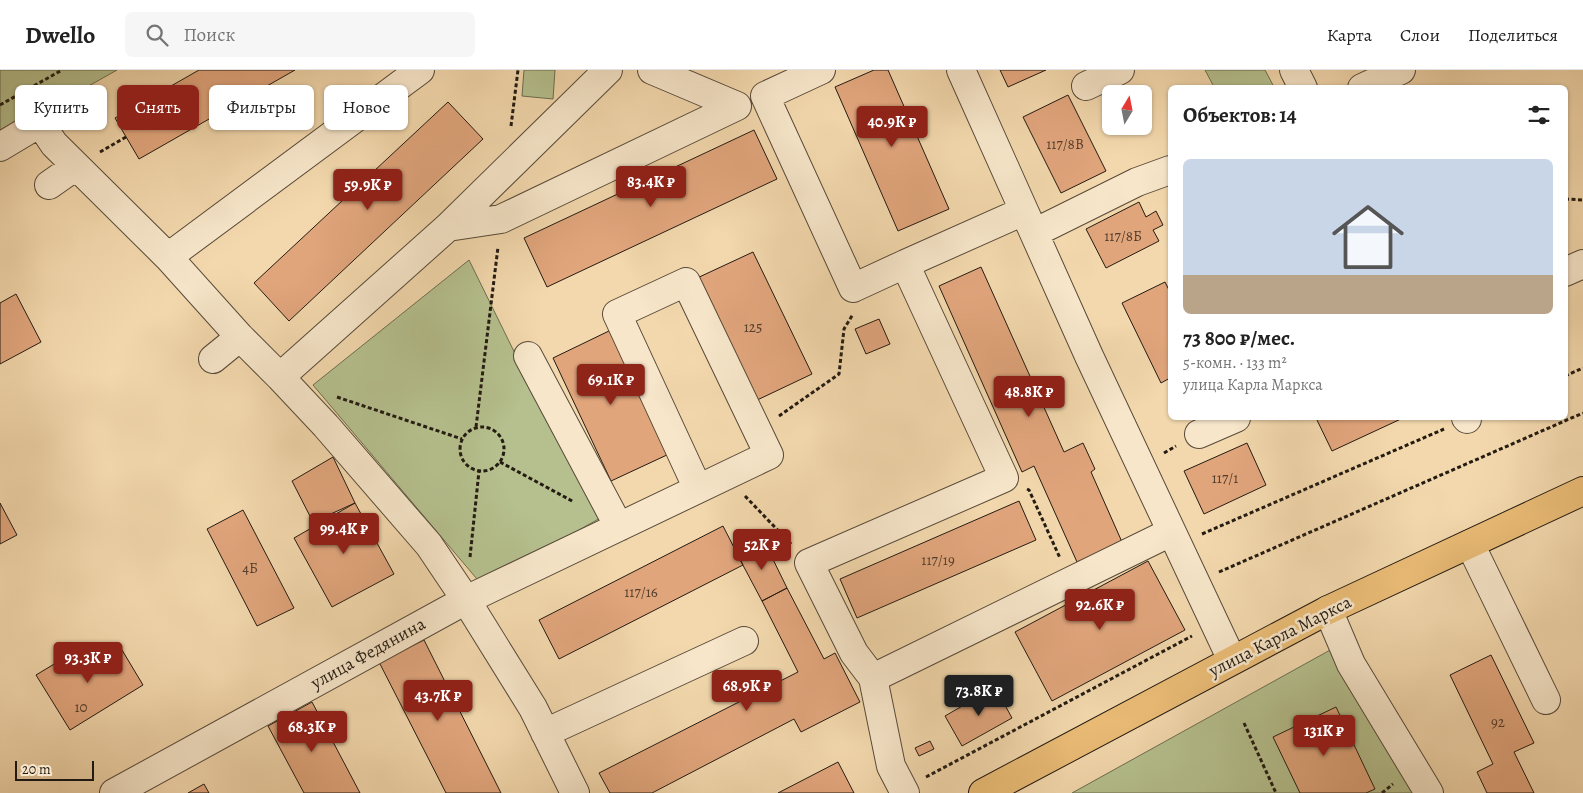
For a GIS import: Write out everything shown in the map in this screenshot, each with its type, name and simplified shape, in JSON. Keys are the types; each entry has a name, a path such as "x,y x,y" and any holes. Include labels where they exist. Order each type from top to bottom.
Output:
{"main road":[{"name":"улица Карла Маркса","path":"983,793 1328,610 1583,491"}],"street":[{"path":"168,257 420,70"},
{"path":"280,377 448,227 608,70"},
{"path":"448,227 501,219 738,106 652,70"},
{"path":"821,70 765,96 853,288 905,264 1029,222 1168,171"},
{"path":"961,70 1088,356 1232,660"},
{"path":"1086,86 1120,70"},
{"path":"1294,70 1302,85"},
{"path":"1368,85 1401,70"},
{"path":"0,147 40,123 54,144 86,160 168,257 240,337 326,426 430,545 533,708 575,793"},
{"path":"49,185 86,160"},
{"path":"904,791 891,766 873,678 854,653 809,563 1004,478 905,264"},
{"path":"1568,271 1583,264"},
{"path":"698,489 617,314 686,282 758,430"},
{"path":"213,359 240,337"},
{"path":"528,356 619,527"},
{"path":"1199,434 1231,420"},
{"name":"улица Федянина","path":"114,793 466,600 769,455 758,430"},
{"path":"873,678 1070,581 1174,538"},
{"path":"1470,544 1546,700"},
{"path":"1328,610 1351,664 1429,793"},
{"path":"545,734 744,641"}],"path":[{"path":"0,105 62,70"},
{"path":"86,160 126,137"},
{"path":"1568,199 1583,200"},
{"path":"758,430 839,374 844,329 858,308"},
{"path":"1568,375 1583,368"},
{"path":"335,396 462,439"},
{"path":"1195,583 1583,414"},
{"path":"1174,538 1462,420"},
{"path":"476,427 494,430 504,444 504,454 500,462 494,468 486,471 479,471 465,464 460,448 462,439 476,427"},
{"path":"1140,466 1199,434"},
{"path":"500,462 576,504"},
{"path":"466,600 479,471"},
{"path":"725,476 809,563"},
{"path":"1004,478 1029,490 1070,581"},
{"path":"904,791 1215,624"},
{"path":"1244,724 1276,793"}],"green space":[{"path":"0,70 117,70 90,85 15,85 15,128 0,136"},
{"path":"524,70 555,70 553,99 522,96"},
{"path":"1205,70 1265,70 1273,85 1213,85"},
{"path":"469,260 533,390 602,517 482,585 313,385"},
{"path":"1332,649 1423,793 1072,793"}],"building":[{"path":"199,70 295,70 269,85 209,85 209,119 199,125 199,85 173,85"},
{"path":"874,70 888,70 949,209 898,231 835,87"},
{"path":"1000,70 1046,70 1008,87"},
{"path":"1068,95 1106,171 1061,193 1023,117"},
{"path":"448,102 483,139 289,321 254,283"},
{"path":"122,130 190,130 139,159"},
{"path":"754,130 777,179 547,287 524,238"},
{"path":"1139,202 1146,217 1156,211 1163,225 1153,230 1159,241 1106,268 1086,229"},
{"path":"753,252 812,374 753,402 695,279"},
{"path":"981,267 1064,452 1083,443 1095,469 1091,472 1122,542 1077,562 1034,466 1022,472 939,286"},
{"path":"1165,282 1168,288 1168,379 1161,383 1122,303"},
{"path":"16,294 41,342 0,364 0,303"},
{"path":"879,319 890,344 866,354 855,329"},
{"path":"611,330 669,454 611,481 553,358"},
{"path":"1317,420 1399,420 1332,451"},
{"path":"1247,443 1266,485 1204,514 1184,471"},
{"path":"333,457 355,503 313,522 292,481"},
{"path":"1019,501 1036,540 857,618 840,579"},
{"path":"0,503 17,535 0,544"},
{"path":"355,503 394,574 332,607 294,538"},
{"path":"243,510 294,608 257,626 207,529"},
{"path":"723,526 743,565 559,659 539,620"},
{"path":"764,541 787,588 762,601 737,554"},
{"path":"1148,561 1185,630 1052,701 1015,632"},
{"path":"787,588 824,659 835,653 860,702 801,732 794,719 652,793 610,793 599,773 798,672 762,601"},
{"path":"424,640 501,793 446,793 379,662"},
{"path":"119,645 143,685 70,730 36,675 84,646 93,661"},
{"path":"1491,655 1534,743 1514,752 1534,793 1487,793 1477,772 1493,764 1450,675"},
{"path":"995,687 1012,718 962,746 945,716"},
{"path":"312,702 360,793 304,793 268,726"},
{"path":"1336,707 1375,789 1366,793 1300,793 1273,737"},
{"path":"930,741 934,749 919,756 915,748"},
{"path":"838,762 854,793 778,793"},
{"path":"204,784 209,793 188,793"}]}
